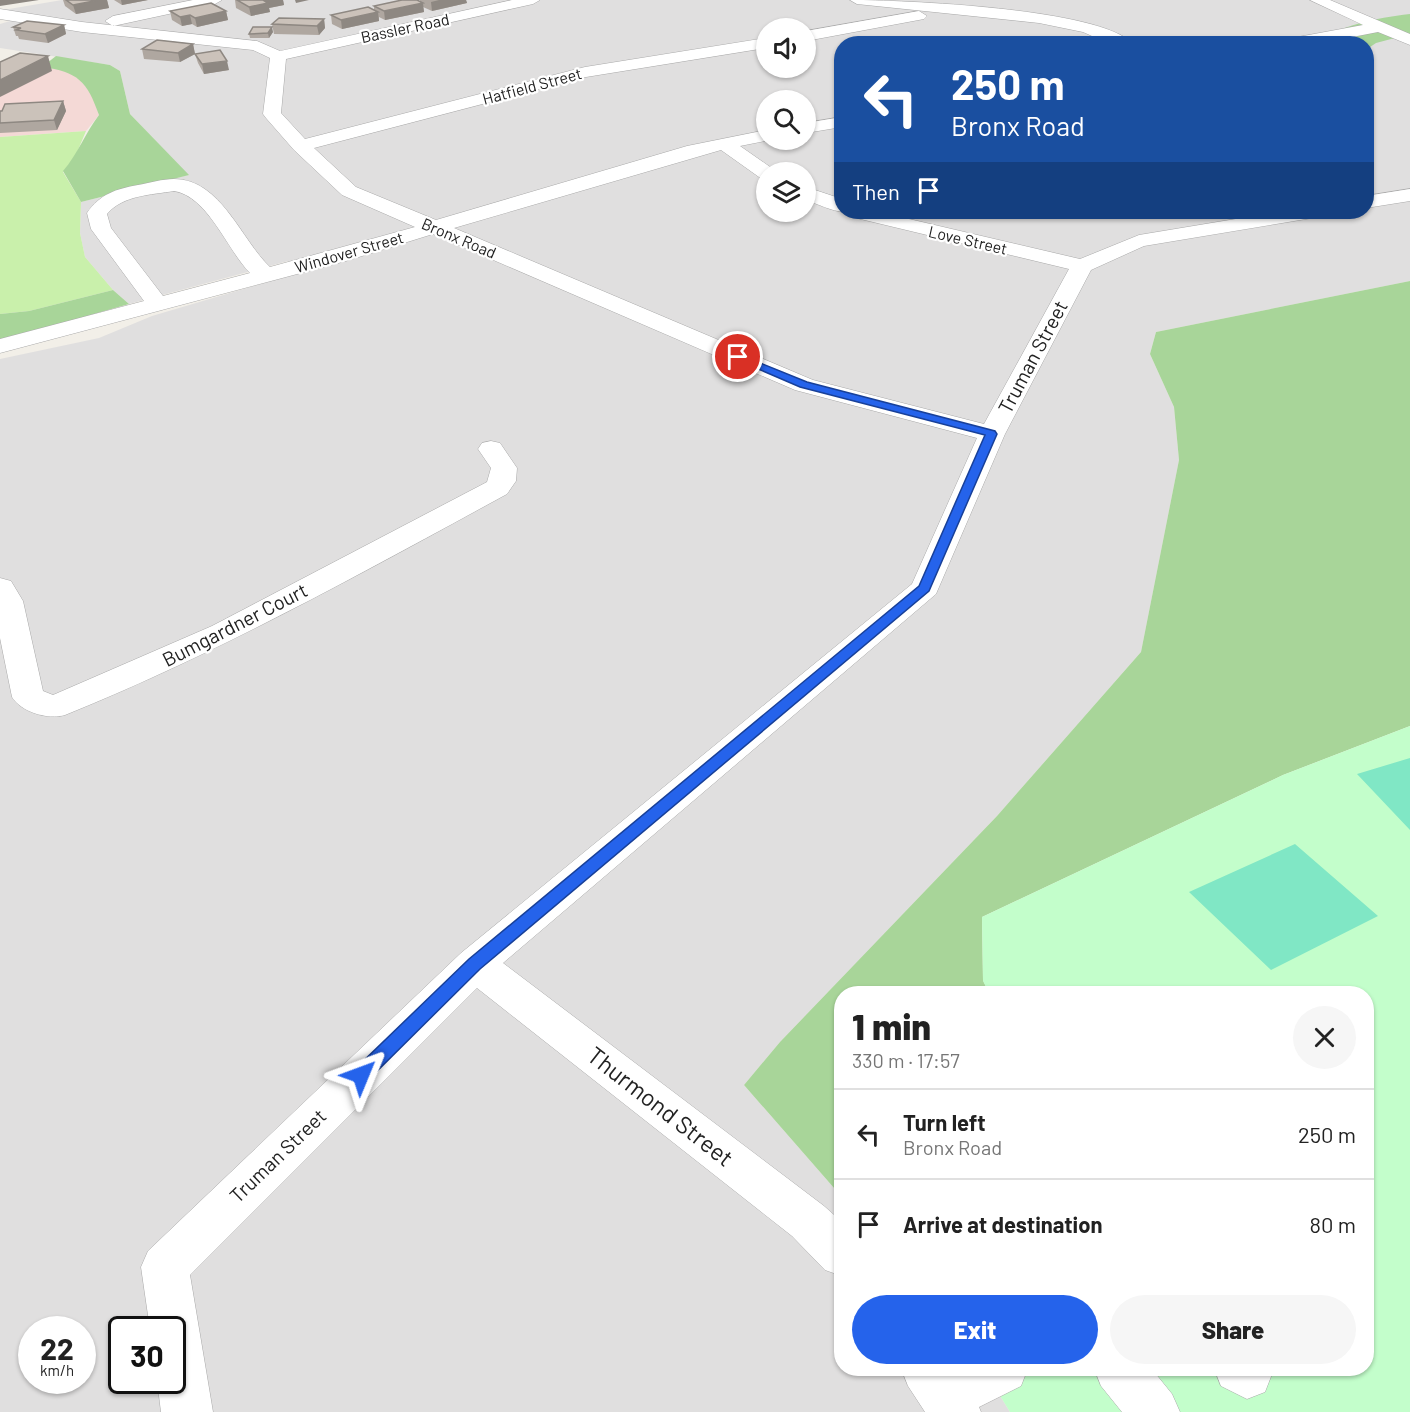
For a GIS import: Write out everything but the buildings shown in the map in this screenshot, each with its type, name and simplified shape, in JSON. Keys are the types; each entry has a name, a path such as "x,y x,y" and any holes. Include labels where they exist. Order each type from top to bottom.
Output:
{"street":[{"path":"82,27 215,0"},
{"name":"Bassler Road","path":"278,56 532,0"},
{"path":"857,0 1039,18 1088,27 1108,36"},
{"path":"1317,0 1410,40"},
{"path":"816,34 946,10"},
{"path":"0,14 82,27 257,46 278,56"},
{"path":"1331,36 1380,27"},
{"name":"Hatfield Street","path":"300,146 585,72 756,45"},
{"name":"Bronx Road","path":"278,56 272,114 300,146 349,191 804,385 992,434"},
{"path":"816,126 834,123"},
{"name":"Windover Street","path":"0,346 265,275 723,143 756,137"},
{"path":"723,143 756,166"},
{"path":"157,303 101,230 96,213 107,201 123,194 174,184 199,193 232,232 246,256 265,275"},
{"path":"1374,201 1410,195"},
{"path":"816,197 834,203"},
{"name":"Love Street","path":"884,219 1082,266"},
{"path":"1082,266 1139,241 1246,219"},
{"name":"Truman Street","path":"187,1412 165,1266 475,964 925,588 992,434 1082,266"},
{"name":"Bumgardner Court","path":"0,587 8,600 28,697 53,707 127,680 311,588 497,488 502,481 504,468 491,449"},
{"name":"Thurmond Street","path":"475,964 808,1221 834,1246"},
{"path":"942,1392 983,1376"},
{"path":"1125,1376 1154,1412"}],"shaded area":[{"path":"62,0 1410,0 1410,281 1156,332 1150,354 1174,407 1179,460 1141,652 997,816 780,1042 744,1085 834,1188 834,1376 988,1376 1010,1412 0,1412 0,359 99,338 152,316 301,272 288,261 129,304 113,290 85,257 80,233 81,202 188,175 130,114 120,71 110,65 0,48 0,24 30,15 3,10"},
{"path":"22,65 66,70 80,80 92,94 99,115 86,131 0,137 0,75"}],"green space":[{"path":"1410,14 1410,34 1374,44 1374,36 1327,36 1359,23"},
{"path":"56,56 110,65 120,71 130,114 189,175 81,202 63,171 99,115 90,94 80,80 73,75 42,67"},
{"path":"86,131 75,157 63,172 81,202 80,233 85,257 113,290 29,311 0,314 0,137"},
{"path":"1410,281 1410,726 1283,775 982,917 983,980 986,986 834,986 834,1188 744,1085 780,1042 997,816 1141,652 1179,460 1174,407 1150,354 1156,332"},
{"path":"113,290 129,304 0,341 0,314 29,311"},
{"path":"1410,726 1410,1412 1010,1412 988,1376 1374,1376 1374,986 986,986 983,981 982,917 1283,775"},
{"path":"1410,758 1410,830 1357,774"},
{"path":"1295,844 1378,916 1271,970 1189,892"}],"route":[{"path":"361,1075 475,964 925,588 992,434 804,385 738,357"}]}
